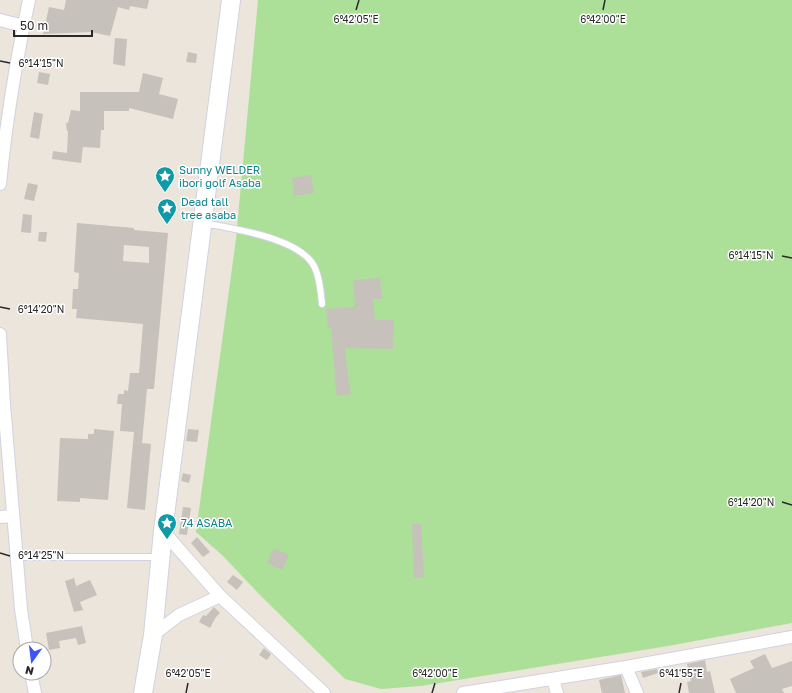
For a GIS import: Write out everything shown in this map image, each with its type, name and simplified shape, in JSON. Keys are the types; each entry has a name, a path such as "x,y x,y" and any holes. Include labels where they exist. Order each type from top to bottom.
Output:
{"main road":[{"path":"143,693 153,635 163,531 231,0"}],"street":[{"path":"0,184 2,131 30,0"},
{"path":"0,20 24,26"},
{"path":"0,334 2,404 21,609 26,641"},
{"path":"0,517 13,516"},
{"path":"163,531 220,596 324,693"},
{"path":"153,635 179,615 220,596"},
{"path":"463,693 626,667 792,637"},
{"path":"626,667 637,693"},
{"path":"553,679 557,693"},
{"path":"33,681 35,693"}],"lane":[{"path":"202,223 268,237 291,247 306,256 316,269 322,304"},
{"path":"16,557 160,557"}],"green space":[{"path":"258,0 792,0 792,623 668,646 421,686 381,689 345,679 222,555 196,532 236,239"}],"building":[{"path":"66,0 149,0 147,9 130,6 129,10 118,7 110,36 91,32 43,34 49,7 64,10"},
{"path":"115,38 127,39 125,66 113,64"},
{"path":"188,52 197,54 196,63 186,62"},
{"path":"39,72 50,74 48,85 37,83"},
{"path":"143,73 163,78 159,94 178,99 173,119 129,108 129,111 104,111 104,130 101,130 100,148 83,147 81,163 52,159 53,151 67,153 68,131 66,123 68,123 71,110 80,111 80,92 139,92"},
{"path":"34,112 43,114 39,139 30,137"},
{"path":"311,175 314,193 294,196 292,178"},
{"path":"28,183 38,185 34,201 24,199"},
{"path":"23,214 32,215 31,233 21,232"},
{"path":"77,223 134,228 134,230 168,233 154,389 147,389 142,443 151,444 145,510 127,508 134,432 120,431 122,404 117,404 118,394 124,394 124,390 128,391 130,373 139,373 143,324 76,318 77,309 72,309 73,289 78,289 79,273 74,272","holes":["124,245 149,247 149,263 123,261"]},
{"path":"39,232 47,232 46,242 38,241"},
{"path":"380,278 382,299 373,299 375,320 394,320 393,349 345,348 351,394 337,396 334,378 331,328 328,328 326,309 355,307 353,280"},
{"path":"94,429 114,431 108,500 80,498 80,502 57,501 60,438 88,439 88,434 94,434"},
{"path":"188,429 199,430 197,442 186,441"},
{"path":"183,473 191,475 189,483 181,481"},
{"path":"183,507 191,508 187,535 179,534"},
{"path":"412,524 421,524 424,577 414,578"},
{"path":"197,537 210,552 203,557 191,543"},
{"path":"274,548 289,555 282,570 267,563"},
{"path":"233,575 243,582 237,590 227,582"},
{"path":"74,578 76,586 90,580 97,595 80,602 83,610 74,612 65,581"},
{"path":"214,607 220,613 210,628 199,622 203,615 206,616"},
{"path":"82,626 86,643 78,645 76,638 59,641 60,648 52,649 52,641 47,641 46,633"},
{"path":"264,648 271,654 267,660 259,655"},
{"path":"765,654 772,668 792,661 792,686 782,689 784,693 736,693 730,679 754,668 750,661"},
{"path":"705,660 707,672 710,671 715,693 689,693 687,682 691,681 687,664"},
{"path":"657,669 658,673 643,678 641,672"},
{"path":"621,675 625,693 602,693 599,680"}],"place":[{"name":"Sunny WELDER ibori golf Asaba","path":"165,193"},
{"name":"Dead tall tree asaba","path":"167,225"},
{"name":"74 ASABA","path":"167,540"}]}
